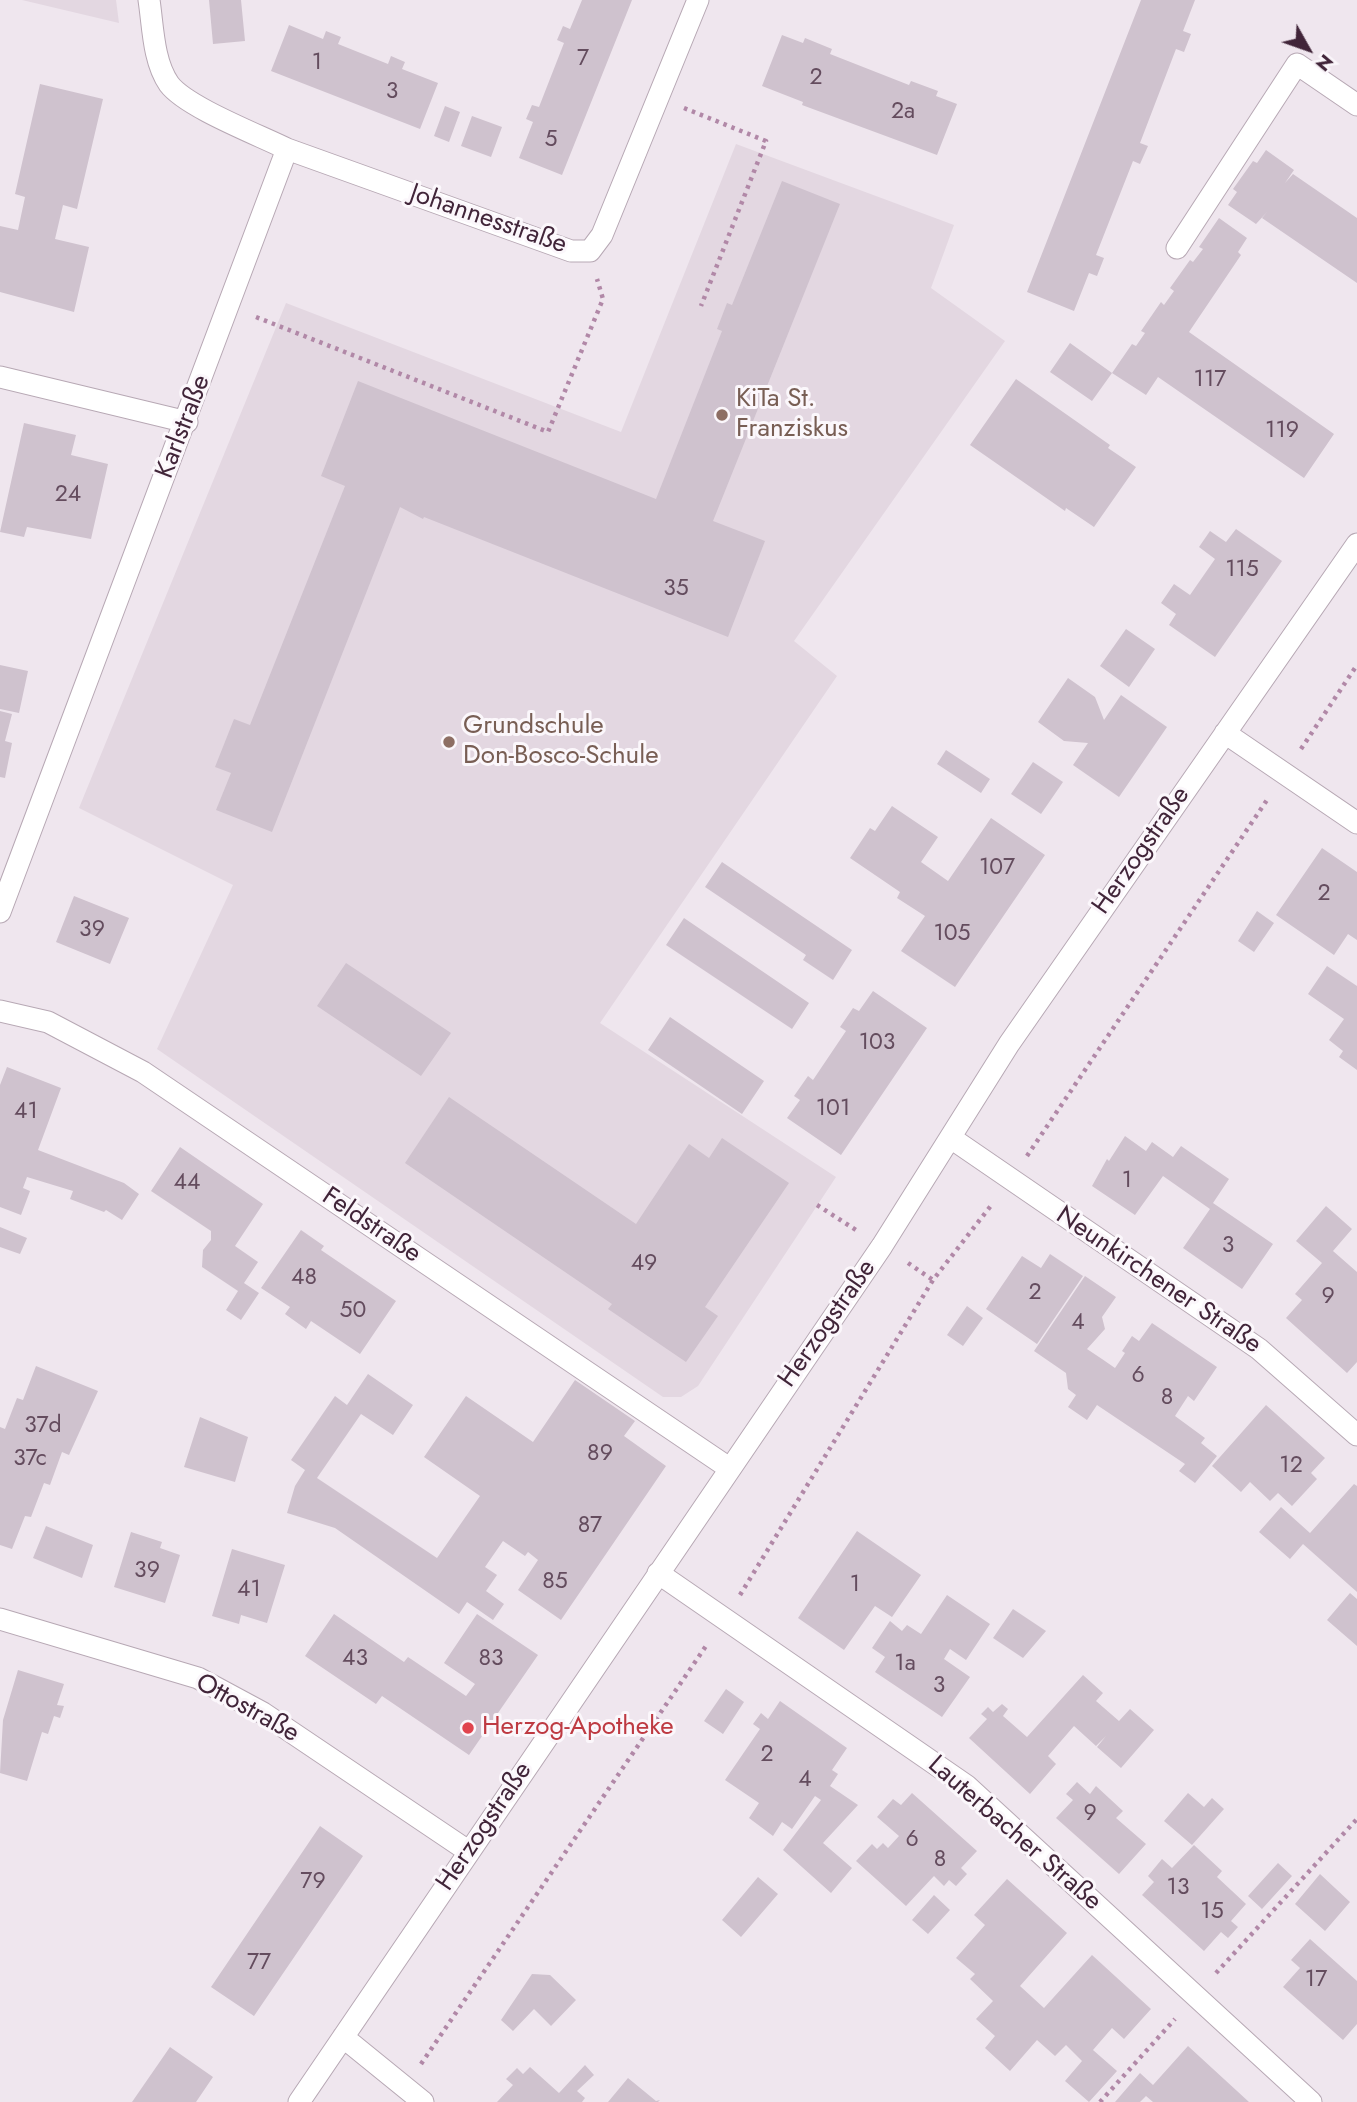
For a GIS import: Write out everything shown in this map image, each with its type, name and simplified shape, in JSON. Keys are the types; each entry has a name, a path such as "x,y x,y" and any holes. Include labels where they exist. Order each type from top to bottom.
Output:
{"street":[{"path":"149,0 158,56 169,84 188,100 287,149"},
{"name":"Johannesstraße","path":"287,149 571,251 590,251 603,234 698,0"},
{"path":"1177,248 1297,64 1357,105"},
{"name":"Karlstraße","path":"0,912 187,422 287,149"},
{"path":"0,377 187,422"},
{"name":"Herzogstraße","path":"299,2102 882,1246 1009,1044 1357,544"},
{"path":"1225,733 1357,823"},
{"name":"Feldstraße","path":"0,1011 48,1022 143,1072 729,1468"},
{"name":"Neunkirchener Straße","path":"951,1138 1259,1349 1357,1434"},
{"name":"Lauterbacher Straße","path":"657,1573 967,1786 1311,2102"},
{"name":"Ottostraße","path":"0,1619 198,1678 263,1713 468,1852"},
{"path":"343,2037 423,2102"}],"path":[{"path":"657,97 766,141 701,306"},
{"path":"229,306 548,432 603,299 590,251"},
{"path":"405,2086 724,1619 933,1280 1010,1180 1357,665"},
{"path":"1100,2102 1357,1819"}],"shaded area":[{"path":"22,0 116,0 119,23"},
{"name":"Grundschule Don-Bosco-Schule","path":"736,144 954,225 931,288 1005,341 794,641 837,676 600,1023 836,1177 698,1386 681,1397 663,1397 157,1049 233,885 79,808 286,303 621,432"}],"building":[{"path":"209,0 241,0 245,41 213,44"},
{"path":"582,0 632,0 562,175 519,158 533,122 526,119 532,105 539,107 564,43 557,40 563,26 570,29"},
{"path":"1141,0 1195,0 1183,31 1191,34 1184,52 1176,49 1140,143 1148,146 1140,164 1133,161 1096,255 1104,258 1097,276 1089,273 1074,311 1027,292"},
{"path":"289,25 323,39 326,31 341,37 338,44 388,64 391,56 405,62 402,69 438,83 420,129 271,71"},
{"path":"782,35 803,43 805,38 832,49 830,54 909,85 911,81 938,91 936,96 957,104 937,155 802,105 803,102 762,86"},
{"path":"40,84 103,99 77,209 63,205 55,239 89,247 74,312 0,292 0,226 18,230 25,197 15,194"},
{"path":"445,106 460,112 449,142 434,136"},
{"path":"472,116 502,127 491,157 461,146"},
{"path":"1266,150 1294,170 1285,183 1293,174 1357,218 1357,283 1262,218 1267,212 1256,224 1228,205 1237,192 1233,189 1253,161 1257,163"},
{"path":"782,181 840,204 713,521 765,541 728,637 424,517 423,519 400,507 272,832 216,810 231,773 215,767 234,719 250,725 345,486 321,476 358,381 656,499 722,331 717,329 727,303 732,305"},
{"path":"1219,218 1247,238 1238,252 1241,255 1189,332 1334,434 1304,478 1158,377 1146,395 1112,373 1132,344 1136,346 1145,333 1141,331 1161,302 1164,305 1174,291 1170,288 1190,260 1193,262 1203,249 1199,247"},
{"path":"1070,343 1112,373 1092,401 1050,372"},
{"path":"1016,379 1110,445 1108,448 1136,467 1094,527 1066,508 1065,511 970,445"},
{"path":"24,423 76,435 71,455 108,464 91,539 27,527 24,537 0,532"},
{"path":"1236,529 1282,561 1215,657 1169,625 1176,614 1161,603 1174,584 1190,595 1215,559 1199,547 1210,531 1226,542"},
{"path":"1126,629 1155,649 1129,687 1100,666"},
{"path":"0,665 28,671 19,713 0,709"},
{"path":"1068,678 1095,697 1104,720 1121,695 1167,727 1119,797 1073,765 1088,743 1064,741 1038,722"},
{"path":"0,711 12,714 5,741 12,743 5,778 0,777"},
{"path":"946,750 990,779 981,793 937,764"},
{"path":"1033,762 1063,782 1041,814 1011,794"},
{"path":"892,806 938,837 921,862 948,881 991,818 1045,855 955,987 901,951 925,916 897,898 900,892 850,858 870,828 875,831"},
{"path":"1322,848 1357,872 1357,940 1348,934 1334,955 1276,915"},
{"path":"722,862 852,950 833,980 803,960 806,955 705,887"},
{"path":"74,896 129,918 110,964 56,942"},
{"path":"1257,911 1274,923 1254,952 1238,941"},
{"path":"684,918 809,1003 792,1029 666,945"},
{"path":"346,963 451,1033 421,1076 317,1006"},
{"path":"1327,966 1357,986 1357,1070 1339,1057 1343,1051 1329,1040 1344,1019 1308,994"},
{"path":"873,991 927,1028 841,1155 787,1118 800,1100 794,1096 808,1076 813,1080 846,1031 840,1027 853,1008 859,1011"},
{"path":"670,1017 764,1081 742,1114 648,1050"},
{"path":"7,1067 61,1088 38,1150 124,1183 139,1194 122,1220 106,1210 104,1212 70,1199 73,1191 27,1177 23,1188 30,1191 21,1215 0,1207 0,1085"},
{"path":"449,1097 636,1224 689,1144 709,1158 722,1138 789,1183 705,1307 718,1316 686,1362 608,1309 612,1304 405,1163"},
{"path":"1125,1136 1146,1151 1152,1142 1173,1157 1181,1146 1229,1179 1213,1203 1273,1244 1242,1289 1183,1248 1210,1209 1163,1176 1135,1215 1092,1186 1107,1159 1109,1161"},
{"path":"180,1147 263,1204 235,1246 258,1262 244,1283 259,1293 241,1320 226,1310 238,1291 202,1267 203,1250 211,1240 211,1231 151,1191"},
{"path":"1326,1206 1352,1229 1333,1251 1357,1272 1357,1362 1347,1373 1286,1318 1302,1300 1295,1294 1322,1263 1296,1241"},
{"path":"0,1227 27,1238 20,1254 0,1247"},
{"path":"301,1230 324,1246 321,1250 396,1301 360,1354 311,1321 306,1329 285,1314 290,1307 261,1288"},
{"path":"1050,1254 1083,1276 1037,1344 986,1309 1022,1256 1041,1268"},
{"path":"1085,1276 1116,1297 1102,1317 1105,1329 1087,1349 1115,1368 1132,1336 1139,1341 1152,1323 1217,1367 1194,1401 1188,1396 1175,1416 1205,1438 1201,1443 1217,1456 1195,1483 1179,1471 1185,1464 1097,1405 1087,1420 1068,1407 1076,1395 1068,1389 1066,1373 1034,1351"},
{"path":"967,1306 983,1318 963,1346 947,1335"},
{"path":"36,1366 98,1391 69,1455 62,1452 50,1485 44,1483 31,1517 25,1516 12,1549 0,1545 0,1427 5,1429 17,1398 23,1400"},
{"path":"368,1374 413,1405 393,1435 361,1414 317,1478 437,1558 480,1496 424,1457 466,1396 533,1442 575,1380 635,1421 624,1436 666,1466 561,1620 518,1590 538,1560 528,1552 525,1556 503,1541 485,1567 497,1575 486,1591 504,1604 493,1620 467,1602 459,1614 335,1528 287,1513 295,1486 305,1470 291,1460 335,1396 347,1405"},
{"path":"1266,1405 1325,1458 1311,1473 1317,1479 1292,1506 1278,1493 1270,1501 1250,1482 1241,1492 1212,1466"},
{"path":"200,1417 248,1437 235,1482 184,1467"},
{"path":"1354,1484 1357,1486 1357,1592 1303,1544 1290,1559 1259,1532 1281,1507 1310,1533"},
{"path":"46,1526 93,1545 82,1578 33,1558"},
{"path":"857,1531 921,1575 892,1617 875,1606 844,1650 798,1618"},
{"path":"131,1532 162,1542 160,1548 180,1555 165,1603 114,1587"},
{"path":"232,1549 285,1565 267,1623 241,1615 239,1624 212,1616"},
{"path":"1350,1593 1357,1599 1357,1646 1327,1620"},
{"path":"947,1595 990,1624 966,1660 950,1649 944,1659 970,1677 942,1717 875,1672 885,1657 872,1648 890,1621 902,1631 907,1625 921,1634"},
{"path":"1013,1609 1046,1631 1023,1658 993,1638"},
{"path":"334,1614 404,1662 408,1657 466,1696 475,1684 444,1663 477,1614 538,1655 469,1755 382,1696 376,1704 305,1656"},
{"path":"18,1670 64,1684 57,1705 64,1706 60,1718 54,1716 48,1734 42,1732 27,1781 0,1773 3,1720"},
{"path":"1083,1675 1103,1693 1096,1701 1119,1721 1130,1709 1154,1730 1121,1768 1097,1747 1106,1736 1096,1746 1074,1726 1048,1756 1056,1764 1030,1794 969,1738 987,1719 981,1714 988,1707 993,1712 1002,1704 1008,1709 1003,1716 1027,1737"},
{"path":"726,1689 744,1702 723,1734 704,1721"},
{"path":"780,1701 847,1748 832,1770 838,1774 830,1786 858,1805 823,1843 852,1868 831,1893 783,1850 821,1800 815,1796 792,1829 782,1822 773,1836 749,1818 759,1803 725,1780 760,1729 753,1724 761,1713 768,1719"},
{"path":"1077,1782 1090,1794 1096,1786 1123,1811 1116,1818 1146,1844 1119,1874 1056,1818 1073,1800 1066,1794"},
{"path":"912,1793 977,1851 961,1868 967,1874 956,1886 949,1880 944,1886 934,1876 906,1906 856,1861 872,1844 877,1849 883,1843 888,1848 899,1836 877,1817 893,1799 901,1805"},
{"path":"1188,1793 1204,1807 1212,1798 1224,1809 1192,1845 1164,1821"},
{"path":"320,1826 363,1856 254,2016 211,1987"},
{"path":"1194,1845 1222,1871 1217,1877 1246,1904 1231,1921 1238,1927 1228,1938 1221,1932 1204,1951 1142,1895 1154,1882 1148,1876 1162,1859 1172,1868"},
{"path":"1278,1863 1292,1876 1262,1909 1248,1896"},
{"path":"1320,1874 1350,1902 1325,1931 1295,1904"},
{"path":"758,1877 778,1894 741,1937 722,1920"},
{"path":"1007,1879 1067,1933 1020,1986 1044,2008 1092,1955 1151,2009 1124,2039 1112,2028 1093,2050 1117,2071 1089,2102 1065,2081 1082,2061 1066,2045 1055,2056 1037,2040 1010,2071 985,2048 995,2036 976,2019 993,2001 970,1979 975,1974 956,1958 985,1925 974,1915"},
{"path":"934,1895 950,1910 928,1934 912,1920"},
{"path":"1310,1939 1357,1981 1357,2024 1343,2040 1283,1987 1300,1968 1291,1960"},
{"path":"532,1974 550,1975 576,2000 551,2026 534,2009 513,2031 501,2020"},
{"path":"1188,2046 1249,2102 1153,2102 1146,2096 1140,2102 1115,2102 1140,2073 1153,2085"},
{"path":"170,2047 213,2077 196,2102 132,2102"},
{"path":"585,2065 594,2075 577,2091 585,2098 582,2102 497,2102 513,2085 506,2079 517,2068 523,2074 530,2067 559,2093"},
{"path":"628,2078 656,2101 660,2100 658,2102 608,2102"}],"place":[{"name":"KiTa St. Franziskus","path":"722,415"},
{"name":"Grundschule Don-Bosco-Schule","path":"449,742"},
{"name":"Herzog-Apotheke","path":"468,1728"}]}
